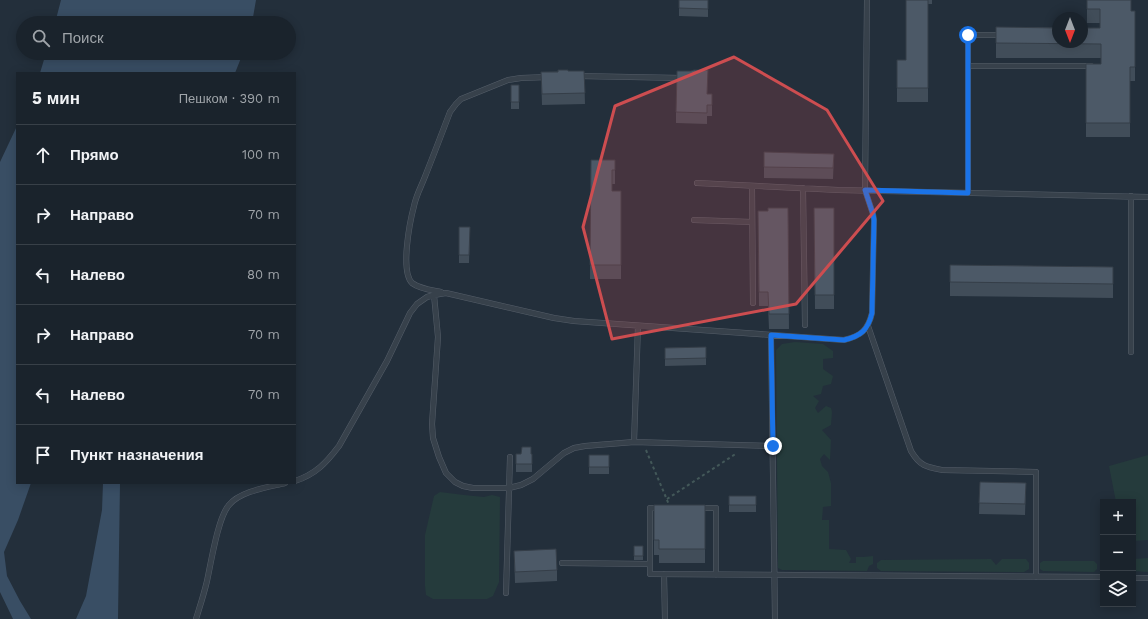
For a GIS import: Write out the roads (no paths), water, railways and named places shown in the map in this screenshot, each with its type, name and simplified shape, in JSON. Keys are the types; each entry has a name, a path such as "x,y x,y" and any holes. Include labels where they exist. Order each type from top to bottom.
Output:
{"lane":[{"path":"557,77 521,78 508,80 461,99 450,112 414,204 408,234 406,255 408,277 412,282 420,288 554,318 574,321 844,340 859,335 868,326 872,313 874,220 865,190 867,0"},
{"path":"968,193 968,35 1006,35"},
{"path":"968,66 1091,66"},
{"path":"572,76 691,78"},
{"path":"697,183 865,190 1148,197"},
{"path":"752,186 753,303"},
{"path":"803,188 805,325"},
{"path":"1131,196 1131,352"},
{"path":"694,220 752,222"},
{"path":"296,480 309,476 319,469 339,446 387,361 410,313 417,304 426,297 434,294 446,293"},
{"path":"434,294 438,337 432,424 433,438 446,473 455,482 473,488 509,488 521,485 533,479 564,453 574,448 634,442 773,446"},
{"path":"634,442 638,326"},
{"path":"868,326 911,451 916,460 922,465 942,470 1036,472 1036,577"},
{"path":"771,335 775,619"},
{"path":"506,593 510,457"},
{"path":"196,619 219,528 224,512 229,504 240,496 281,484"},
{"path":"671,508 650,508 650,574 1100,577"},
{"path":"693,508 716,508 716,575"},
{"path":"562,563 650,564"},
{"path":"664,574 665,619"},
{"path":"1136,578 1148,578"}],"water":[{"path":"61,0 256,0 253,16 57,16"},
{"path":"44,60 240,60 235,72 40,72"},
{"path":"16,128 16,484 31,484 18,520 4,552 7,576 31,619 13,619 0,592 0,162"},
{"path":"103,484 120,484 118,619 76,619 86,596 102,510"}]}
